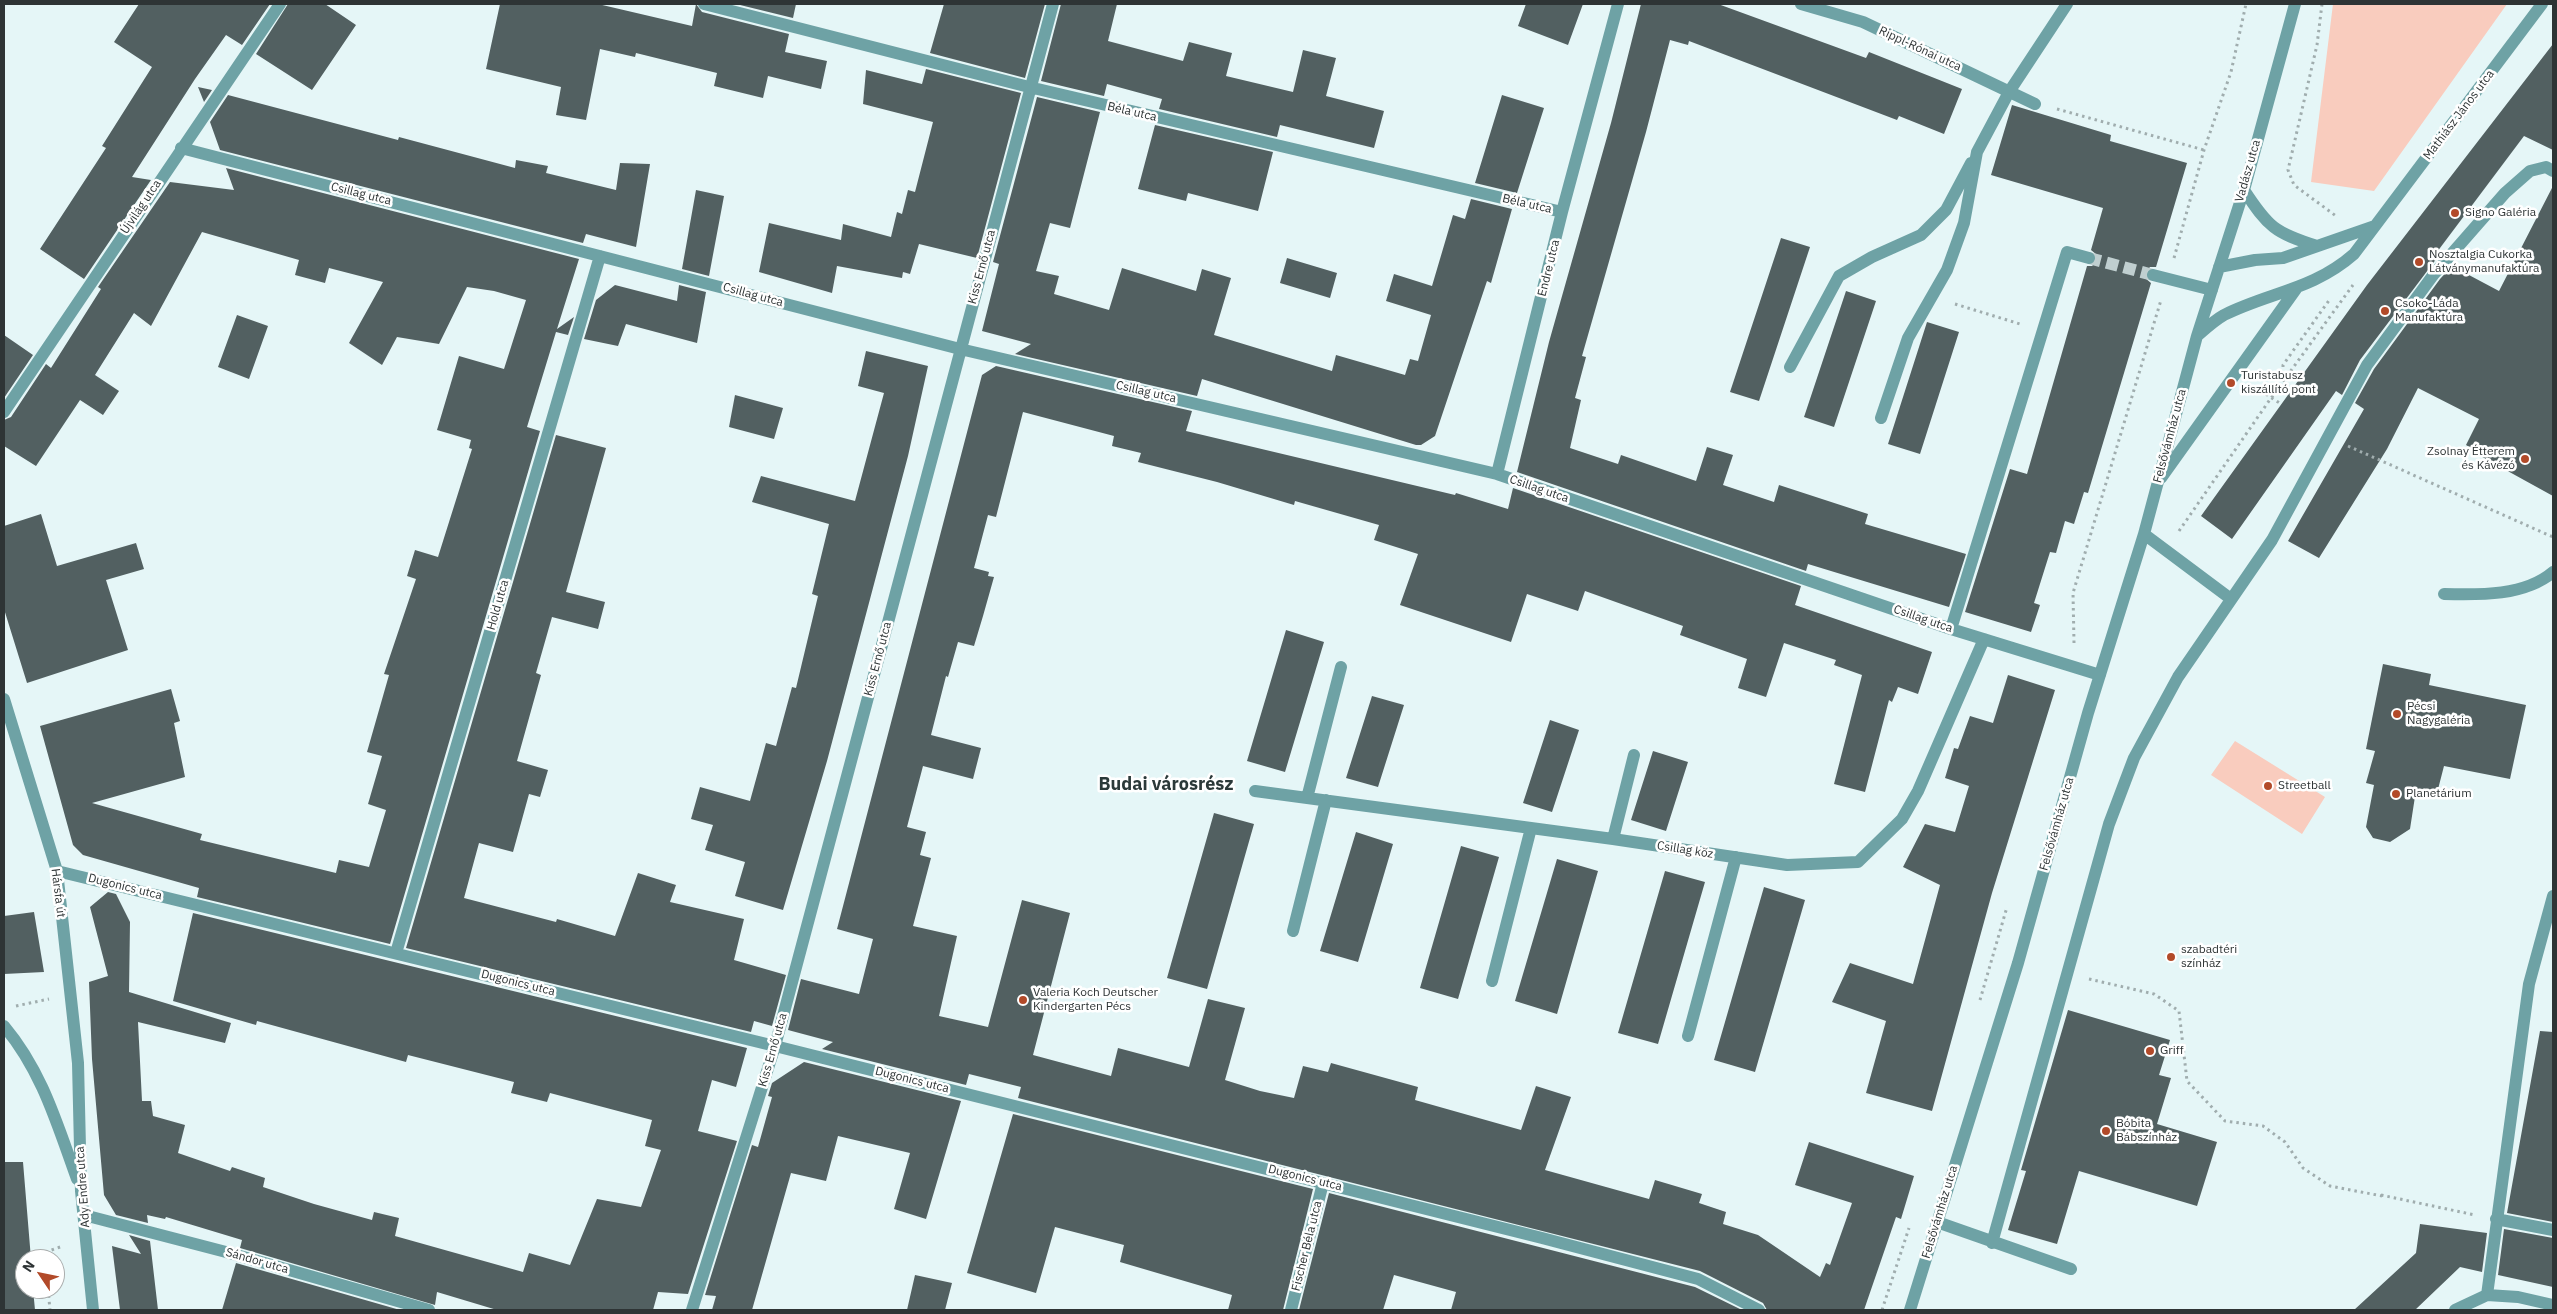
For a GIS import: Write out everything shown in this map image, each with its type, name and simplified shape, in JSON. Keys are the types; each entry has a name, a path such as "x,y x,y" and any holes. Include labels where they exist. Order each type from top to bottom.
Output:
{"street":[{"name":"Újvilág utca","path":"4,412 280,4"},
{"name":"Béla utca","path":"704,4 1029,88 1562,212"},
{"name":"Kiss Ernő utca","path":"692,1310 775,1046 1029,88 1053,4"},
{"name":"Endre utca","path":"1497,474 1562,212 1618,4"},
{"name":"Rippl-Rónai utca","path":"1801,4 1863,22 2035,104"},
{"path":"1790,367 1840,276 1872,256 1921,235 1946,210 2010,92 2067,4"},
{"name":"Vadász utca","path":"2197,336 2244,190 2295,4"},
{"name":"Mathiász János utca","path":"2197,336 2223,315 2296,289 2336,270 2354,254 2377,226 2542,4"},
{"name":"Csillag utca","path":"181,148 960,349 1497,474 1952,628 2100,675"},
{"path":"1881,418 1908,338 1946,270 1964,223 1977,152"},
{"path":"1992,1242 2109,824 2134,758 2178,677 2272,540 2367,365 2434,274 2505,193 2530,171 2546,168 2553,171"},
{"path":"2244,190 2265,221 2289,238 2317,246"},
{"path":"2219,267 2255,260 2283,258 2377,226"},
{"path":"1952,628 2067,252 2089,258"},
{"name":"Hold utca","path":"396,953 600,256"},
{"path":"2154,275 2212,290"},
{"name":"Mathiász János utca","path":"2157,484 2296,289"},
{"name":"Felsővámház utca","path":"1910,1310 2018,963 2100,675 2144,534 2197,336"},
{"path":"2144,534 2231,600"},
{"path":"2444,594 2470,595 2515,590 2543,580 2553,572"},
{"name":"Csillag köz","path":"1254,791 1613,839 1787,865 1858,862 1902,819 1918,791 1984,638"},
{"path":"1307,798 1341,667"},
{"name":"Hársfa út","path":"4,700 57,871 78,1064"},
{"path":"1613,839 1634,755"},
{"path":"1293,931 1326,800"},
{"path":"1492,981 1532,828"},
{"path":"1688,1036 1736,857"},
{"name":"Dugonics utca","path":"57,871 775,1046 1698,1279 1759,1310"},
{"path":"2486,1295 2529,984 2553,896"},
{"path":"4,1026 23,1048 46,1092 81,1191"},
{"name":"Ady Endre utca","path":"78,1064 81,1191 94,1310"},
{"name":"Fischer Béla utca","path":"1291,1310 1323,1183"},
{"name":"Sándor utca","path":"84,1215 226,1252 429,1310"},
{"path":"2496,1220 2553,1230"},
{"path":"1937,1222 2071,1268"},
{"path":"2455,1310 2486,1295 2518,1297 2553,1305"}],"path":[{"path":"2322,4 2317,45 2288,170 2294,185 2338,217"},
{"path":"2035,104 2204,150"},
{"path":"1932,296 2042,332"},
{"path":"2236,374 2281,404"},
{"path":"2328,437 2553,537"},
{"path":"2067,974 2154,994 2179,1011 2187,1081 2225,1121 2263,1126 2285,1142 2303,1168 2330,1186 2496,1220"},
{"path":"2376,1194 2382,1196"}],"shaded area":[{"path":"2333,4 2507,4 2374,191 2311,182"},
{"name":"Streetball","path":"2235,741 2325,797 2302,834 2211,775"}],"building":[{"path":"139,4 270,4 242,45 226,35 195,79 132,177 151,180 84,279 40,249 106,148 102,146 152,67 114,42"},
{"path":"288,4 325,4 356,25 312,90 256,54"},
{"path":"500,4 598,4 692,26 696,4 702,12 789,34 785,52 827,61 821,89 768,76 763,98 714,86 717,73 636,53 635,57 600,49 586,120 556,115 561,87 486,69"},
{"path":"736,4 796,4 793,18"},
{"path":"944,4 1045,4 1025,78 930,53"},
{"path":"1061,4 1117,4 1108,41 1183,61 1189,42 1232,53 1226,76 1293,92 1303,50 1336,58 1326,96 1384,111 1374,148 1280,125 1277,137 1159,109 1162,99 1107,84 1104,96 1041,81"},
{"path":"1526,4 1583,4 1568,45 1518,26"},
{"path":"1641,4 1718,4 1866,58 1869,52 1962,89 1944,134 1899,116 1897,120 1689,41 1688,45 1670,40 1646,132 1582,356 1586,357 1575,398 1581,400 1570,448 1618,464 1621,455 1696,481 1707,447 1733,455 1723,485 1774,502 1779,485 1868,514 1865,524 1966,554 1949,607 1808,564 1806,571 1517,472 1549,342 1611,123"},
{"path":"2553,44 2553,150 2524,136 2434,256 2437,258 2360,360 2342,395 2336,391 2232,539 2201,516 2367,285"},
{"path":"926,69 1021,93 977,258 919,244 910,274 903,272 902,278 837,266 832,293 759,272 769,223 841,240 843,224 891,237 897,212 902,214 908,190 915,192 933,122 863,104 866,70 922,84"},
{"path":"198,87 212,90 204,102"},
{"path":"228,95 398,140 399,137 515,168 516,160 548,166 546,173 616,190 620,163 650,164 636,247 586,234 583,243 220,150 210,122"},
{"path":"1502,95 1544,108 1517,193 1475,183"},
{"path":"1037,97 1100,112 1070,228 1050,223 1036,271 1059,276 1054,294 1109,310 1122,268 1196,291 1202,269 1231,278 1214,335 1332,371 1336,355 1405,375 1410,359 1418,361 1431,315 1386,301 1394,274 1432,286 1453,215 1465,219 1471,199 1512,209 1491,283 1487,281 1435,436 1421,445 1416,445 1202,379 1197,396 1015,354 1031,344 982,331 999,264 993,262"},
{"path":"2012,105 2111,135 2110,141 2187,163 2156,267 2150,267 2145,273 2145,278 2151,283 2088,493 2084,492 2074,524 2065,521 2056,553 2050,552 2034,603 2040,605 2031,632 1965,612 2010,469 2027,474 2087,266 2092,266 2097,261 2097,255 2091,250 2103,208 1991,175"},
{"path":"1155,125 1273,152 1258,211 1188,193 1186,201 1138,189"},
{"path":"226,168 579,259 557,329 574,317 568,335 556,332 527,427 540,431 390,944 197,897 199,888 83,855 73,845 40,726 171,689 180,721 174,723 185,777 92,803 202,834 200,840 336,873 339,860 369,867 386,810 368,804 382,756 367,752 389,675 384,674 416,579 407,576 415,550 438,557 472,449 469,448 471,440 437,430 459,356 504,369 526,300 494,291 467,287 439,344 397,337 382,365 349,343 383,282 329,268 325,283 295,275 299,260 202,232 151,326 134,313 95,375 119,391 103,415 80,400 36,466 4,446 4,420 11,417 46,364 51,368 101,289 98,287 170,182 234,190"},
{"path":"2553,186 2553,496 2475,453 2476,451 2466,445 2479,419 2418,388 2387,449 2319,558 2288,541 2364,409 2355,403 2374,369 2440,279 2452,266 2499,291"},
{"path":"696,190 724,196 709,276 682,269"},
{"path":"1781,238 1810,247 1759,401 1730,392"},
{"path":"1287,258 1337,273 1330,298 1280,283"},
{"path":"615,285 677,301 679,285 706,292 697,343 626,324 618,346 584,339 596,300"},
{"path":"1846,291 1876,301 1834,427 1804,417"},
{"path":"237,315 268,326 249,379 218,367"},
{"path":"1927,322 1959,332 1920,454 1888,444"},
{"path":"4,335 33,355 4,398"},
{"path":"866,351 928,366 908,456 827,761 783,910 735,896 745,862 705,850 713,825 691,819 700,787 750,801 766,743 776,746 792,687 796,688 818,596 812,594 829,524 752,502 761,476 855,501 884,393 858,386"},
{"path":"996,366 1192,411 1186,431 1455,495 1456,493 1508,509 1513,488 1801,586 1795,605 1932,652 1918,694 1898,687 1892,702 1889,700 1865,792 1834,784 1862,675 1834,665 1836,660 1784,643 1766,697 1738,688 1747,659 1680,635 1683,626 1585,591 1578,611 1527,594 1511,642 1400,605 1418,554 1374,540 1379,525 1295,501 1294,505 1217,482 1138,462 1141,453 1112,446 1114,436 1023,412 996,517 988,515 974,568 989,572 988,576 994,577 983,616 974,646 958,642 948,677 946,676 931,735 981,748 973,779 923,766 907,827 926,832 920,855 931,858 913,926 957,936 939,1016 988,1027 1022,900 1070,913 1033,1055 1111,1076 1118,1048 1189,1067 1208,999 1245,1008 1225,1080 1260,1091 1294,1098 1303,1066 1328,1072 1331,1063 1418,1087 1415,1100 1521,1130 1536,1086 1571,1097 1545,1170 1649,1199 1655,1180 1702,1194 1699,1203 1726,1212 1723,1224 1758,1235 1820,1277 1826,1263 1830,1265 1852,1203 1795,1185 1809,1142 1914,1176 1901,1219 1896,1217 1864,1310 1767,1310 1763,1303 1700,1271 1018,1098 1021,1087 969,1074 966,1085 822,1049 833,1042 788,1030 801,979 859,994 873,939 837,929 982,375"},
{"path":"735,395 783,408 774,439 729,427"},
{"path":"556,435 606,448 566,592 605,602 598,629 552,617 536,673 541,675 517,761 548,770 540,797 529,794 513,852 479,843 464,898 556,922 557,919 615,936 638,873 676,885 670,902 744,919 734,960 786,975 772,1026 754,1021 751,1032 406,948"},
{"path":"41,514 57,566 136,543 144,569 106,580 128,650 27,683 4,609 4,526"},
{"path":"1286,630 1324,642 1285,772 1247,761"},
{"path":"2383,664 2431,674 2429,685 2526,705 2510,779 2444,766 2436,797 2416,790 2410,829 2390,842 2373,838 2366,827 2374,785 2366,783 2375,751 2366,749"},
{"path":"2008,675 2055,690 1992,893 1932,1111 1866,1093 1886,1021 1832,1002 1850,963 1913,984 1940,885 1903,867 1925,824 1955,832 1969,786 1945,778 1954,748 1958,749 1970,716 1993,723"},
{"path":"1372,696 1404,705 1378,787 1346,778"},
{"path":"1550,720 1579,730 1552,812 1523,803"},
{"path":"1653,751 1688,762 1666,831 1631,820"},
{"path":"1214,813 1254,824 1207,989 1167,978"},
{"path":"1356,832 1393,844 1358,962 1320,951"},
{"path":"1461,846 1499,857 1458,999 1420,988"},
{"path":"1557,859 1598,871 1557,1014 1515,1001"},
{"path":"1665,871 1705,882 1658,1044 1618,1033"},
{"path":"1764,887 1805,900 1755,1072 1714,1060"},
{"path":"108,892 116,894 130,922 129,992 231,1023 225,1043 138,1022 142,1101 151,1101 153,1116 185,1125 178,1153 230,1171 232,1167 265,1178 263,1187 314,1204 372,1220 374,1212 399,1218 395,1236 523,1272 529,1253 570,1265 597,1199 641,1207 661,1150 645,1146 652,1120 550,1093 547,1102 511,1093 514,1082 408,1055 406,1062 257,1021 256,1025 173,1001 193,913 747,1048 736,1087 712,1080 698,1131 737,1141 688,1294 658,1292 653,1310 497,1310 437,1292 435,1305 240,1248 242,1240 166,1217 165,1219 147,1215 148,1223 116,1215 104,1195 92,1059 89,982 108,976 90,907"},
{"path":"34,912 44,972 4,974 4,916"},
{"name":"Bóbita Bábszínház","path":"2068,1010 2170,1040 2159,1075 2171,1078 2157,1124 2217,1142 2197,1206 2079,1171 2057,1244 2008,1230 2026,1171 2021,1170"},
{"path":"2540,1031 2553,1032 2553,1222 2507,1213"},
{"path":"804,1062 961,1101 926,1219 894,1209 910,1153 838,1136 826,1181 791,1173 752,1310 712,1310 716,1296 705,1295 752,1145 758,1147 772,1097 768,1096 772,1083"},
{"path":"1013,1114 1313,1189 1283,1310 1228,1310 1232,1295 1120,1262 1124,1245 1055,1227 1036,1293 967,1273"},
{"path":"4,1162 23,1162 30,1249 15,1249 15,1299 34,1299 35,1310 4,1310"},
{"path":"1329,1193 1695,1287 1742,1310 1451,1310 1456,1292 1394,1275 1383,1310 1299,1310"},
{"path":"2420,1224 2487,1233 2482,1272 2460,1267 2415,1310 2354,1310 2416,1253"},
{"path":"2504,1229 2553,1238 2553,1287 2498,1275"},
{"path":"129,1235 150,1241 158,1310 120,1310 112,1246 141,1254"},
{"path":"236,1263 400,1310 222,1310"},
{"path":"915,1275 952,1283 945,1310 907,1310"}],"tunnel":[{"path":"2089,258 2153,275"}],"place":[{"name":"Signo Galéria","path":"2455,213"},
{"name":"Nosztalgia Cukorka Látványmanufaktúra","path":"2419,262"},
{"name":"Csoko-Láda Manufaktúra","path":"2385,311"},
{"name":"Turistabusz kiszállító pont","path":"2231,383"},
{"name":"Zsolnay Étterem és Kávézó","path":"2525,459"},
{"name":"Pécsi Nagygaléria","path":"2397,714"},
{"name":"Streetball","path":"2268,786"},
{"name":"Planetárium","path":"2396,794"},
{"name":"szabadtéri színház","path":"2171,957"},
{"name":"Valeria Koch Deutscher Kindergarten Pécs","path":"1023,1000"},
{"name":"Griff","path":"2150,1051"},
{"name":"Bóbita Bábszínház","path":"2106,1131"}],"district":[{"name":"Budai városrész","path":"1166,785"}]}
